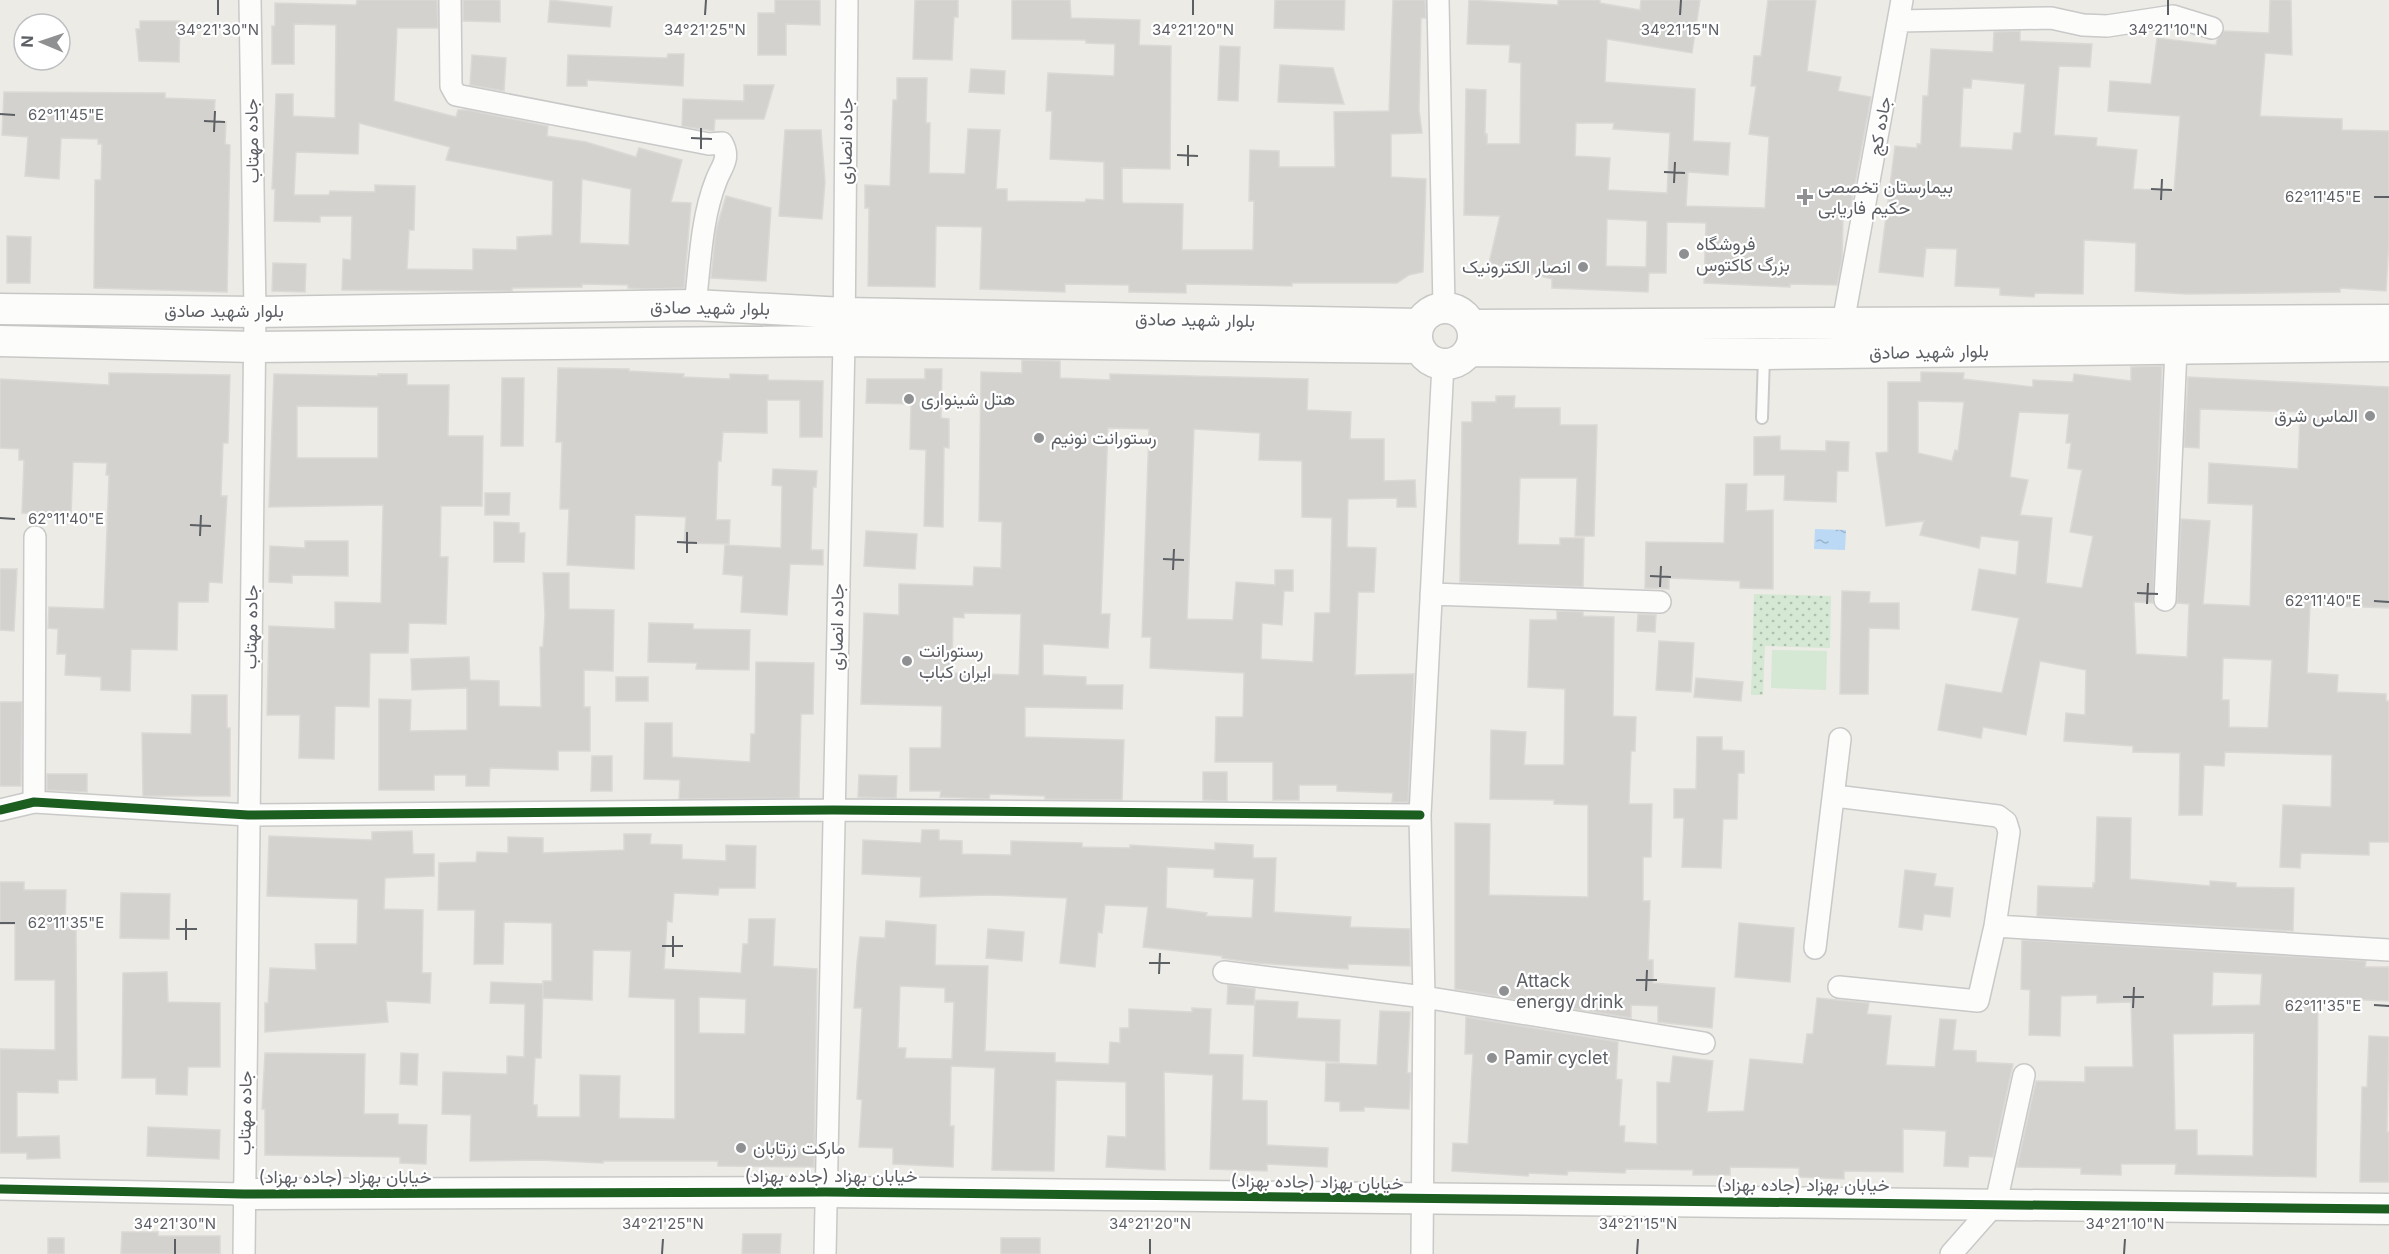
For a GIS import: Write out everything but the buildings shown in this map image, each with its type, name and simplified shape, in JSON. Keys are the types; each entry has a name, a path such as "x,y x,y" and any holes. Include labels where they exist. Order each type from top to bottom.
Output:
{"main road":[{"name":"بلوار شهید صادق","path":"0,309 255,312 695,305 844,327"},
{"path":"1444,308 1460,312 1470,338 1458,361 1427,346 1434,310 1444,308"},
{"name":"بلوار شهید صادق","path":"1470,338 1843,323 2389,320"},
{"name":"بلوار شهید صادق","path":"0,341 254,347 844,327 1427,346"},
{"name":"بلوار شهید صادق","path":"1470,338 1764,354 2389,346"},
{"name":"خیابان بهزاد (جاده بهزاد)","path":"244,1194 826,1192 2389,1209"}],"street":[{"name":"جاده مهتاب","path":"244,1254 255,312 250,0"},
{"path":"450,0 451,86 456,95 709,144 722,143 726,150 725,165 716,181 706,217 695,305"},
{"name":"جاده انصاری","path":"825,1254 832,810 844,327 847,0"},
{"path":"1438,0 1444,308"},
{"path":"1900,10 2051,18 2083,25 2107,26 2173,16 2212,28"},
{"name":"جاده کج","path":"1843,323 1900,10"},
{"path":"1422,1254 1424,997 1420,814 1431,594 1427,346"},
{"path":"2165,600 2176,349"},
{"path":"34,802 35,537"},
{"path":"1431,594 1660,602"},
{"path":"1815,948 1835,796 1840,739"},
{"path":"1835,796 1998,816 2007,822 2009,832 1995,926 1978,1001 1839,987"},
{"path":"0,810 34,802 248,815 832,810 1420,814"},
{"path":"1995,926 2389,950"},
{"path":"1224,972 1424,997 1704,1043"},
{"path":"1951,1254 1996,1203 2024,1075"},
{"path":"0,1189 244,1194"}],"lane":[{"path":"1762,417 1764,354"}],"green space":[{"path":"1754,594 1831,596 1830,648 1765,646 1763,695 1751,695"},
{"path":"1772,650 1827,651 1826,690 1771,688"}],"water":[{"path":"1815,529 1846,530 1845,550 1814,549"}],"cycle path":[{"path":"0,810 34,802 248,815 833,810 1420,815"},
{"path":"0,1189 244,1194 826,1192 2389,1209"}],"place":[{"name":"بیمارستان تخصصی حکیم فاریابی","path":"1805,197"},
{"name":"فروشگاه بزرگ کاکتوس","path":"1684,254"},
{"name":"انصار الکترونیک","path":"1583,267"},
{"name":"هتل شینواری","path":"909,399"},
{"name":"الماس شرق","path":"2370,416"},
{"name":"رستورانت نونیم","path":"1039,438"},
{"name":"رستورانت ایران کباب","path":"907,661"},
{"name":"Attack energy drink","path":"1504,991"},
{"name":"Pamir cyclet","path":"1492,1058"},
{"name":"مارکت زرتابان","path":"741,1148"}]}
